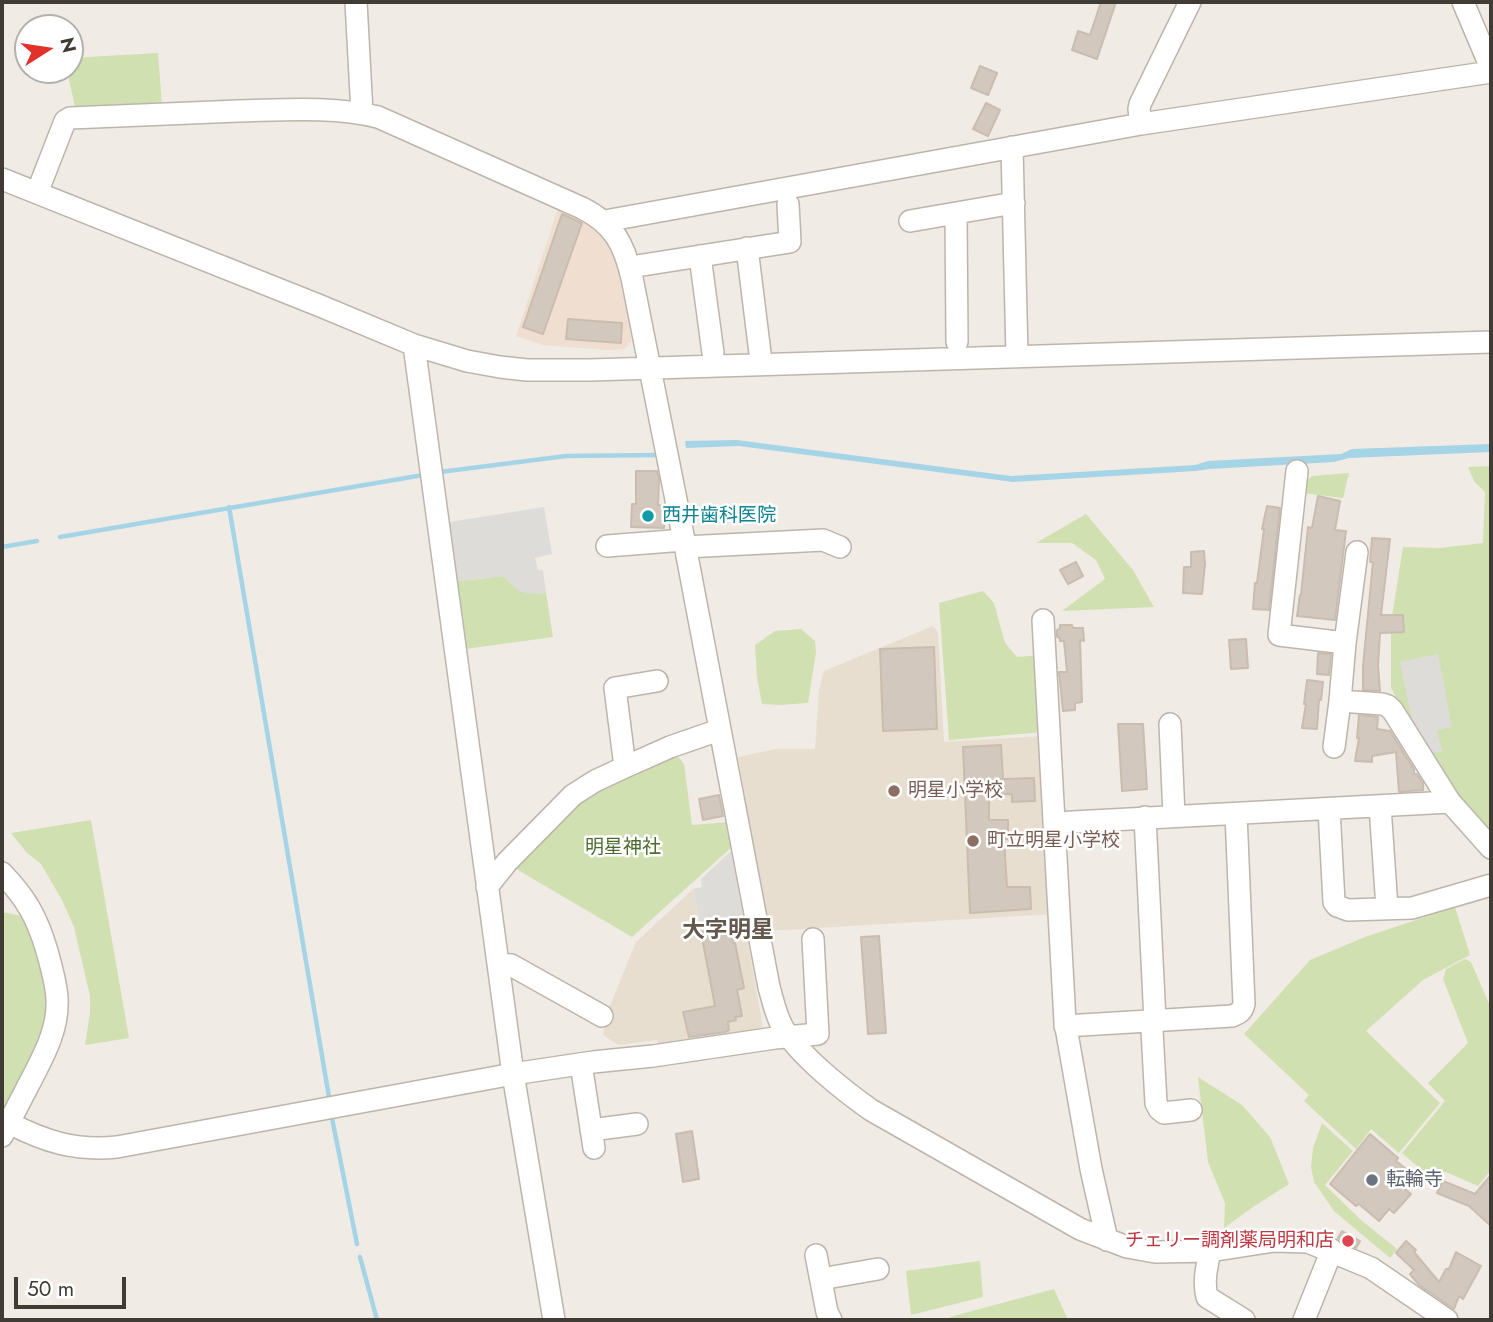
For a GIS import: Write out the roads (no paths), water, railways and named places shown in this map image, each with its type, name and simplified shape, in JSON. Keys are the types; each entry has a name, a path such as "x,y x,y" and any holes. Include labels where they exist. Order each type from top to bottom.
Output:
{"street":[{"path":"356,2 362,113"},
{"path":"1141,124 1140,104 1190,2"},
{"path":"605,222 1141,124 1491,70 1463,2"},
{"path":"37,193 65,121 70,118 320,110 378,117 582,208 605,222 618,240 629,267 769,987 778,1019 789,1037 845,1092 871,1110 1080,1229 1141,1251 1155,1252 1210,1251 1274,1241 1308,1242 1371,1268 1447,1320"},
{"path":"1012,148 1017,356"},
{"path":"2,178 414,345 467,360 527,370 1491,342"},
{"path":"911,221 1014,203"},
{"path":"629,267 790,242 788,204"},
{"path":"956,213 957,342"},
{"path":"747,248 760,353"},
{"path":"700,256 713,354"},
{"path":"414,345 513,1074 554,1320"},
{"path":"1297,471 1279,635 1345,643"},
{"path":"607,546 822,540 840,547"},
{"path":"1334,747 1357,552"},
{"path":"1043,620 1065,1026 1107,1240"},
{"path":"625,767 615,688 657,681"},
{"path":"1340,701 1388,706 1450,802 1491,848"},
{"path":"1170,723 1174,816"},
{"path":"487,887 507,862 573,795 625,767 670,747 719,730"},
{"path":"1054,822 1450,802"},
{"path":"1380,806 1387,908"},
{"path":"1329,809 1334,902 1337,906 1348,910 1412,908 1491,885"},
{"path":"1065,1026 1232,1016 1242,1010 1244,1004 1236,814"},
{"path":"1145,817 1155,1021 1152,1030 1156,1103 1164,1113 1191,1110"},
{"path":"2,873 35,916 49,958 57,1000 52,1034 46,1050 5,1130 85,1148 117,1147 513,1074 818,1034 813,939"},
{"path":"498,964 511,965 602,1016"},
{"path":"581,1064 593,1139 637,1124"},
{"path":"1304,1320 1332,1250"},
{"path":"1210,1251 1205,1275 1208,1297 1244,1320"},
{"path":"816,1255 831,1320"},
{"path":"821,1279 878,1269"}],"water":[{"path":"737,440 1011,476 1341,454 1352,449 1491,444 1491,452 1349,458 1334,462 1013,482 739,446 686,448 685,441"}],"waterway":[{"path":"440,472 566,456 657,455"},
{"path":"60,537 423,475"},
{"path":"229,507 329,1097"},
{"path":"2,547 37,541"},
{"path":"332,1118 357,1244"},
{"path":"360,1257 377,1320"}],"place":[{"name":"西井歯科医院","path":"648,516"},
{"name":"明星小学校","path":"894,791"},
{"name":"町立明星小学校","path":"973,841"},
{"name":"転輪寺","path":"1372,1180"},
{"name":"チェリー調剤薬局明和店","path":"1348,1241"}],"district":[{"name":"大字明星","path":"728,931"}],"park label":[{"name":"明星神社","path":"623,848"}]}
